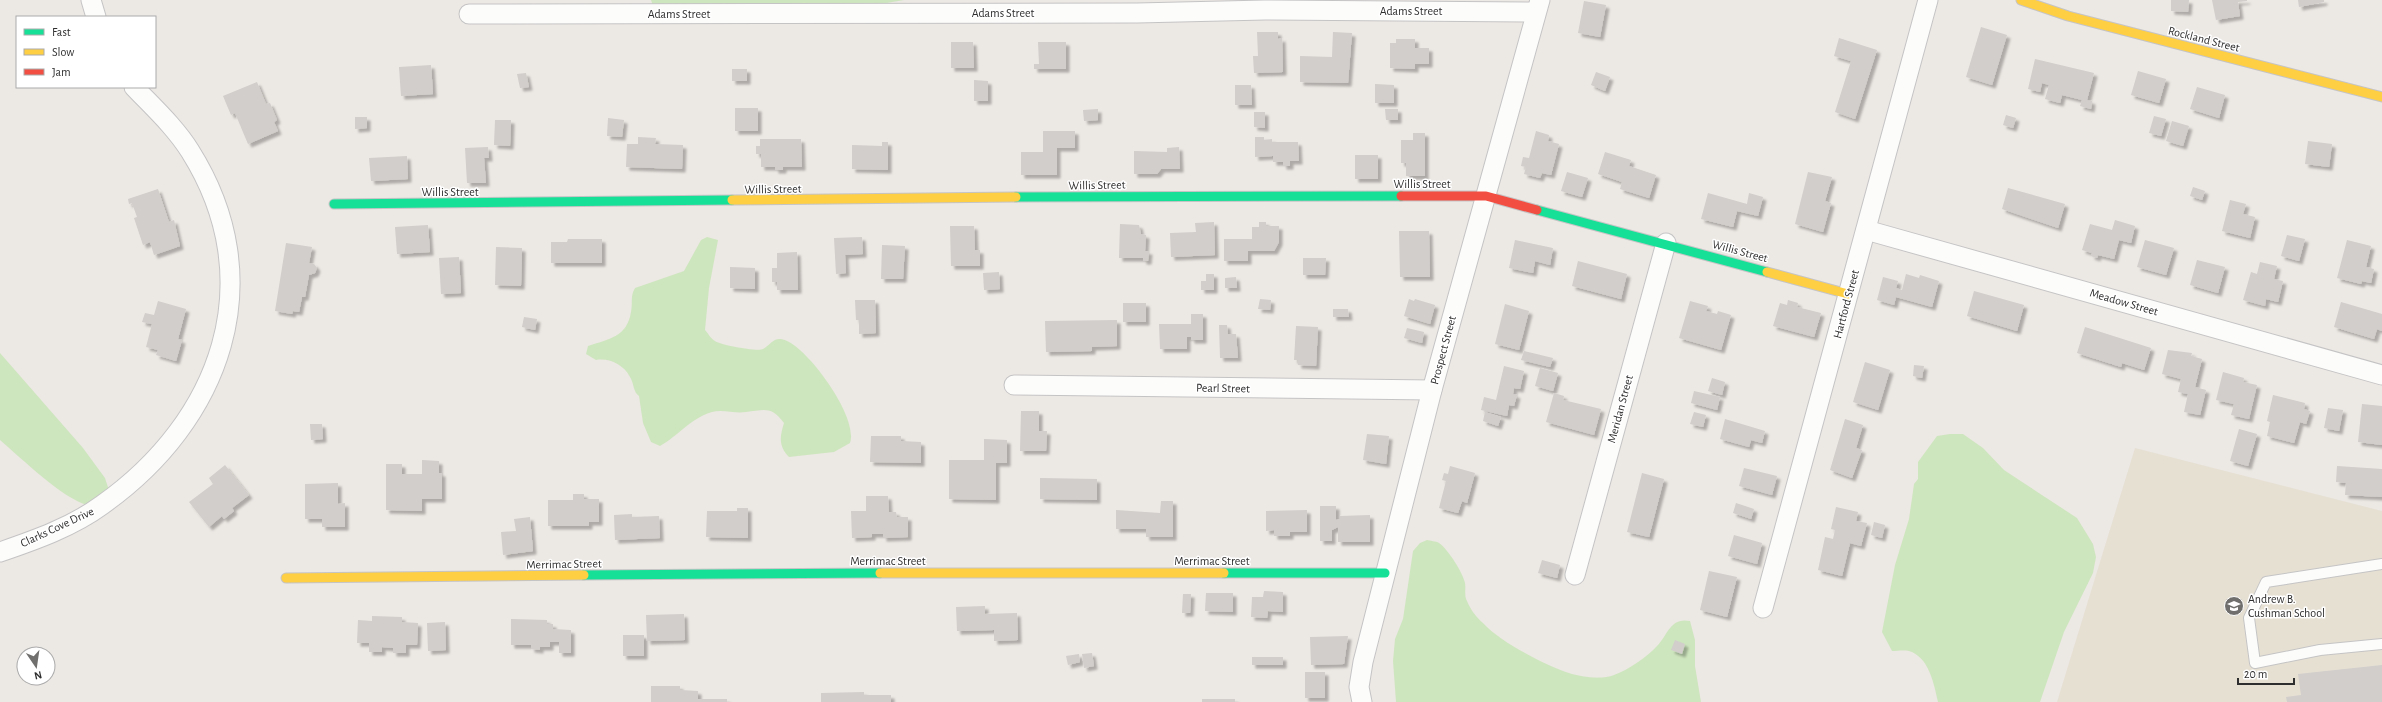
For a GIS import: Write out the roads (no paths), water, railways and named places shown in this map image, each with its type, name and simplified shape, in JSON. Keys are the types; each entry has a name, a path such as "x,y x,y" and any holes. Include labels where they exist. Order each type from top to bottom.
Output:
{"street":[{"path":"91,0 96,16"},
{"name":"Hartford Street","path":"1763,608 1928,0"},
{"name":"Rockland Street","path":"2022,0 2068,16 2382,97"},
{"name":"Adams Street","path":"470,14 1121,13 1265,5 1538,6"},
{"name":"Prospect Street","path":"1362,702 1359,687 1360,675 1385,573 1432,390 1538,6"},
{"name":"Clarks Cove Drive","path":"0,552 32,541 71,523 102,506 134,480 161,453 188,418 207,387 221,347 230,308 231,270 226,237 217,206 190,150 169,123 135,88"},
{"name":"Willis Street","path":"334,204 1244,195 1486,196 1666,243 1848,294"},
{"name":"Meadow Street","path":"1866,230 2382,374"},
{"name":"Meridan Street","path":"1575,575 1666,243"},
{"name":"Pearl Street","path":"1014,385 1432,390"},
{"name":"Merrimac Street","path":"286,578 809,573 1385,573"}],"lane":[{"path":"2382,564 2266,582 2249,618 2255,663 2320,650 2382,644"}],"place":[{"name":"Andrew B. Cushman School","path":"2234,606"}]}
